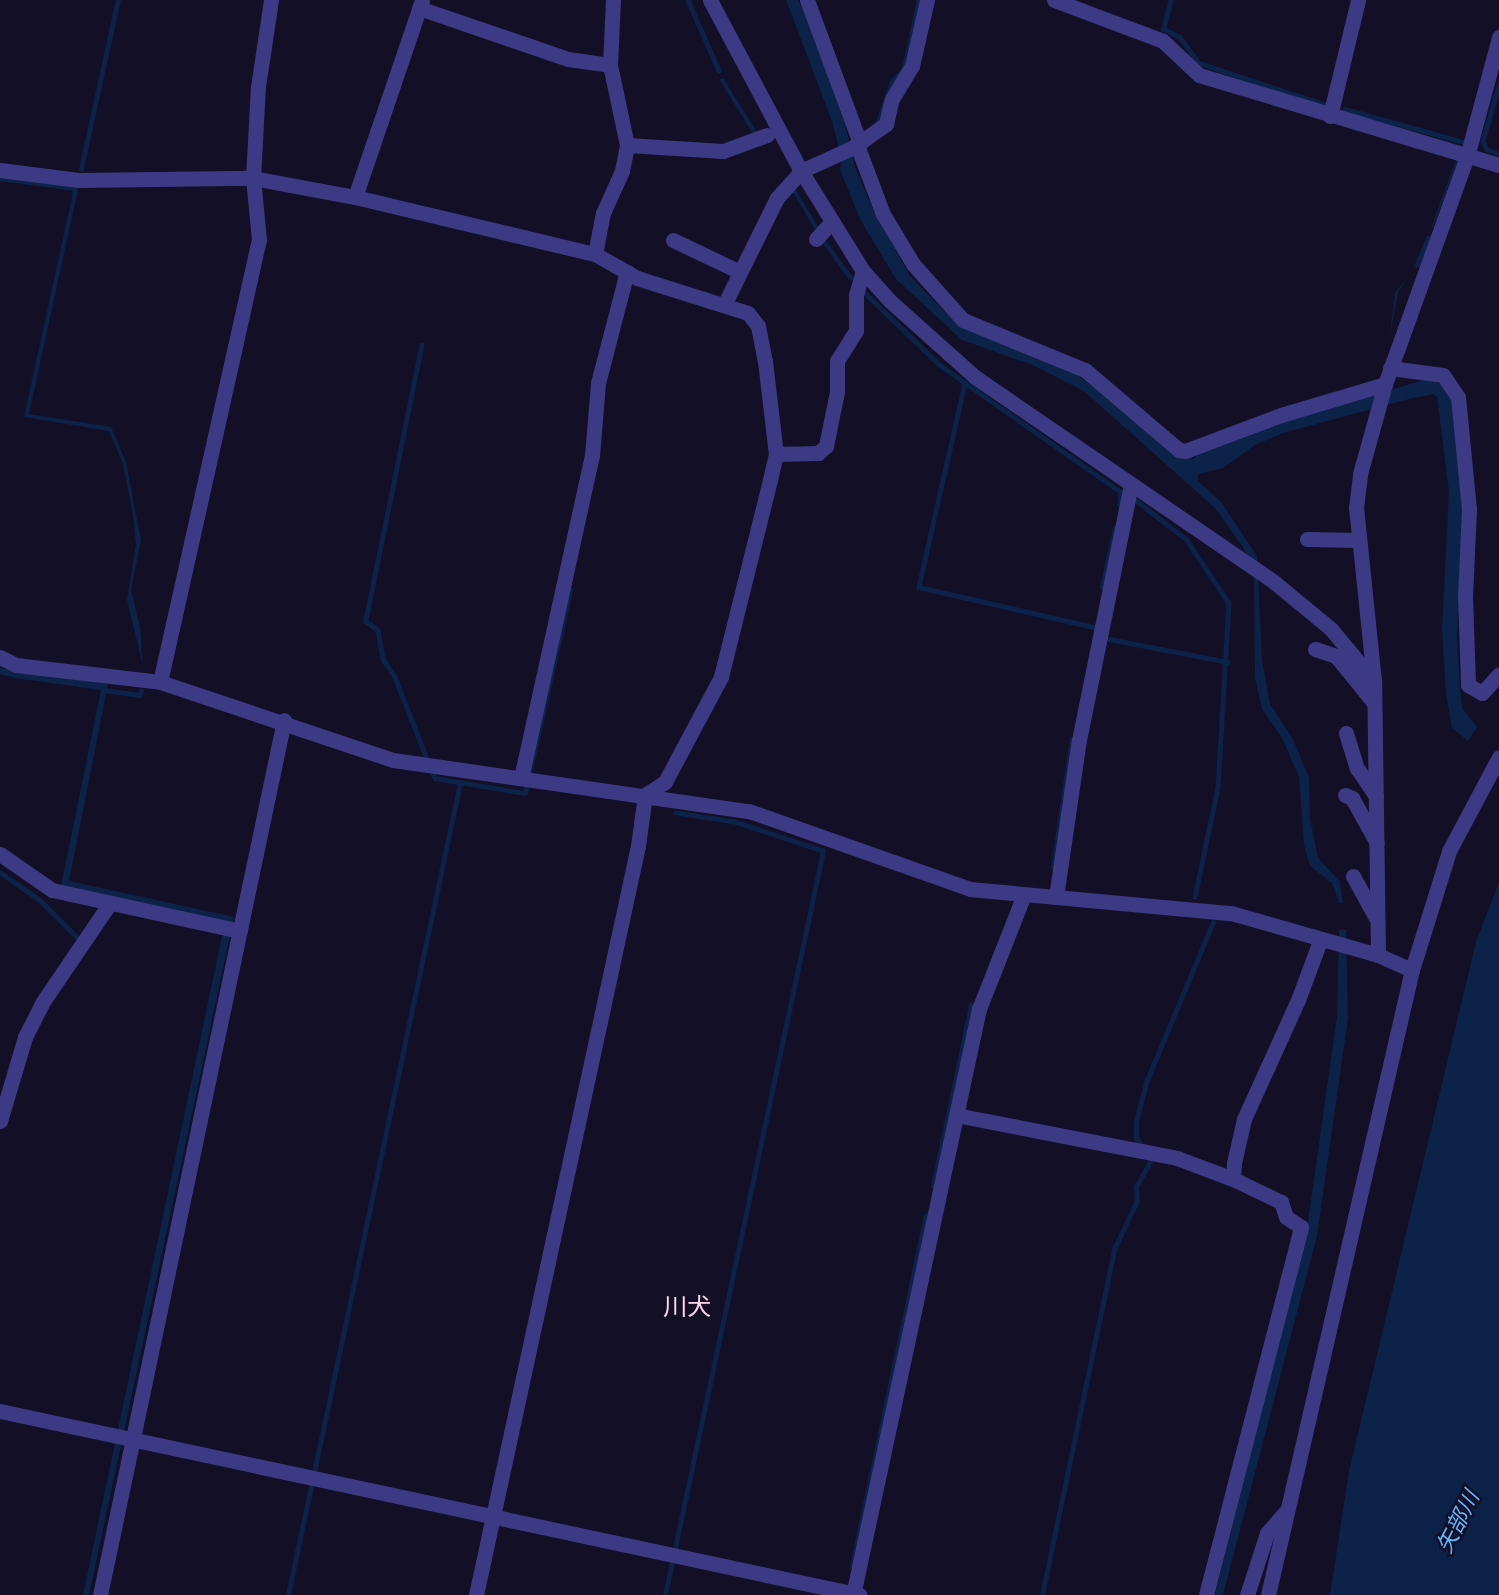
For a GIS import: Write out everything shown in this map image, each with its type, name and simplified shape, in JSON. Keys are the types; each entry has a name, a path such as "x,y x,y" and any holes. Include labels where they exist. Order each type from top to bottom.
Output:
{"street":[{"path":"160,682 259,240 253,178 258,87 271,0"},
{"path":"595,254 603,213 622,171 627,145 610,65 613,0"},
{"path":"710,0 801,171 864,271 928,338 975,377 1263,574 1331,629 1374,681"},
{"path":"807,0 856,145 883,214 912,264 963,320 1085,370 1179,450 1185,451 1281,415 1385,384"},
{"path":"725,303 738,271 777,198 801,171 833,158 886,124 891,99 912,66 927,0"},
{"path":"1054,0 1163,41 1199,75 1330,116 1468,153 1499,165"},
{"path":"1330,116 1358,0"},
{"path":"355,197 420,4 568,58 610,65"},
{"path":"1378,955 1374,681 1356,508 1360,474 1390,368 1468,153 1499,37"},
{"path":"627,145 723,151 767,135"},
{"path":"0,170 78,180 253,178 355,197 595,254 627,272 696,297 725,303 748,313 758,326 776,454 721,677 665,782 645,795 638,846 476,1595"},
{"path":"816,240 832,221"},
{"path":"673,240 738,271"},
{"path":"776,454 818,453 826,446 837,392 837,361 856,331 856,295 864,271"},
{"path":"521,778 591,456 598,383 627,272"},
{"path":"1390,368 1443,375 1458,397 1469,508 1465,597 1468,685 1482,693 1499,674"},
{"path":"1056,897 1079,740 1131,484"},
{"path":"1307,539 1359,540"},
{"path":"1315,649 1336,656 1374,704"},
{"path":"0,657 16,665 160,682 284,720 385,758 749,811 970,889 1231,913 1320,941 1378,955 1412,970"},
{"path":"100,1595 124,1438 232,929 284,720"},
{"path":"1346,733 1357,768 1376,796"},
{"path":"1268,1595 1412,970 1449,851 1499,757"},
{"path":"1345,795 1352,798 1377,843"},
{"path":"0,854 52,890 232,929"},
{"path":"1353,876 1378,922"},
{"path":"0,1411 492,1519 855,1594 979,1009 1024,895"},
{"path":"0,1121 25,1037 42,1003 110,903"},
{"path":"1233,1179 1244,1119 1298,1000 1320,941"},
{"path":"956,1115 1156,1156 1177,1158 1233,1179 1281,1202 1286,1217 1300,1227 1206,1595"},
{"path":"1247,1595 1267,1533 1288,1510"}],"water":[{"path":"786,0 798,0 805,14 845,124 855,167 874,212 910,276 952,319 1074,373 1193,459 1200,452 1259,429 1430,378 1450,390 1463,505 1457,637 1460,689 1462,708 1477,727 1468,741 1452,728 1446,694 1442,629 1449,492 1437,397 1433,394 1409,399 1283,433 1255,445 1223,468 1198,474 1198,481 1221,502 1257,556 1262,660 1270,704 1293,739 1309,778 1310,818 1318,858 1340,882 1343,903 1339,903 1332,883 1310,866 1304,845 1299,777 1282,738 1262,709 1255,678 1254,582 1250,559 1242,546 1215,508 1085,392 1035,366 962,340 896,279 861,221 840,170 842,160 832,121"},
{"path":"723,78 757,133 754,135 720,80"},
{"path":"1456,160 1458,161 1433,228 1431,228"},
{"path":"74,188 78,189 29,414 111,427 126,462 141,540 131,590 140,627 143,666 127,600 136,544 133,515 123,464 109,431 24,417"},
{"path":"796,190 819,228 815,230 793,192"},
{"path":"824,238 854,278 850,281 821,241"},
{"path":"1406,280 1398,292 1390,336 1395,292"},
{"path":"0,668 108,684 69,881 234,917 89,1595 83,1595 225,922 61,886 101,690 15,678 0,674"},
{"name":"矢部川","path":"1499,882 1499,1595 1330,1595 1349,1471 1476,942"},
{"path":"1346,929 1348,1018 1317,1236 1223,1595 1215,1595 1307,1229 1337,1016 1339,930"}],"waterway":[{"path":"81,169 118,0"},
{"path":"688,0 719,71"},
{"path":"877,124 892,82 904,68 919,0"},
{"path":"1171,0 1164,29 1180,37 1199,63 1326,105"},
{"path":"1499,86 1483,141 1487,149 1499,154"},
{"path":"1345,109 1463,142"},
{"path":"0,178 74,188 75,193"},
{"path":"1417,265 1428,238"},
{"path":"862,290 940,365 1121,492 1120,505"},
{"path":"422,345 366,621 378,630 383,659 395,677 428,761"},
{"path":"965,383 919,587 1094,627"},
{"path":"1137,501 1186,539 1229,603 1218,788 1195,897"},
{"path":"1102,587 1115,528"},
{"path":"431,768 435,778 525,793 570,590"},
{"path":"1109,639 1228,662"},
{"path":"104,690 140,695 141,691"},
{"path":"1053,867 1072,739"},
{"path":"288,1595 460,783"},
{"path":"665,1595 823,851 735,822 676,813"},
{"path":"0,872 40,900 80,940"},
{"path":"1141,1145 1136,1138 1136,1121 1147,1080 1213,922"},
{"path":"933,1186 971,1005"},
{"path":"1042,1595 1115,1247 1137,1201 1136,1187 1150,1162"},
{"path":"852,1566 926,1216"}],"district":[{"name":"川犬","path":"687,1307"}]}
